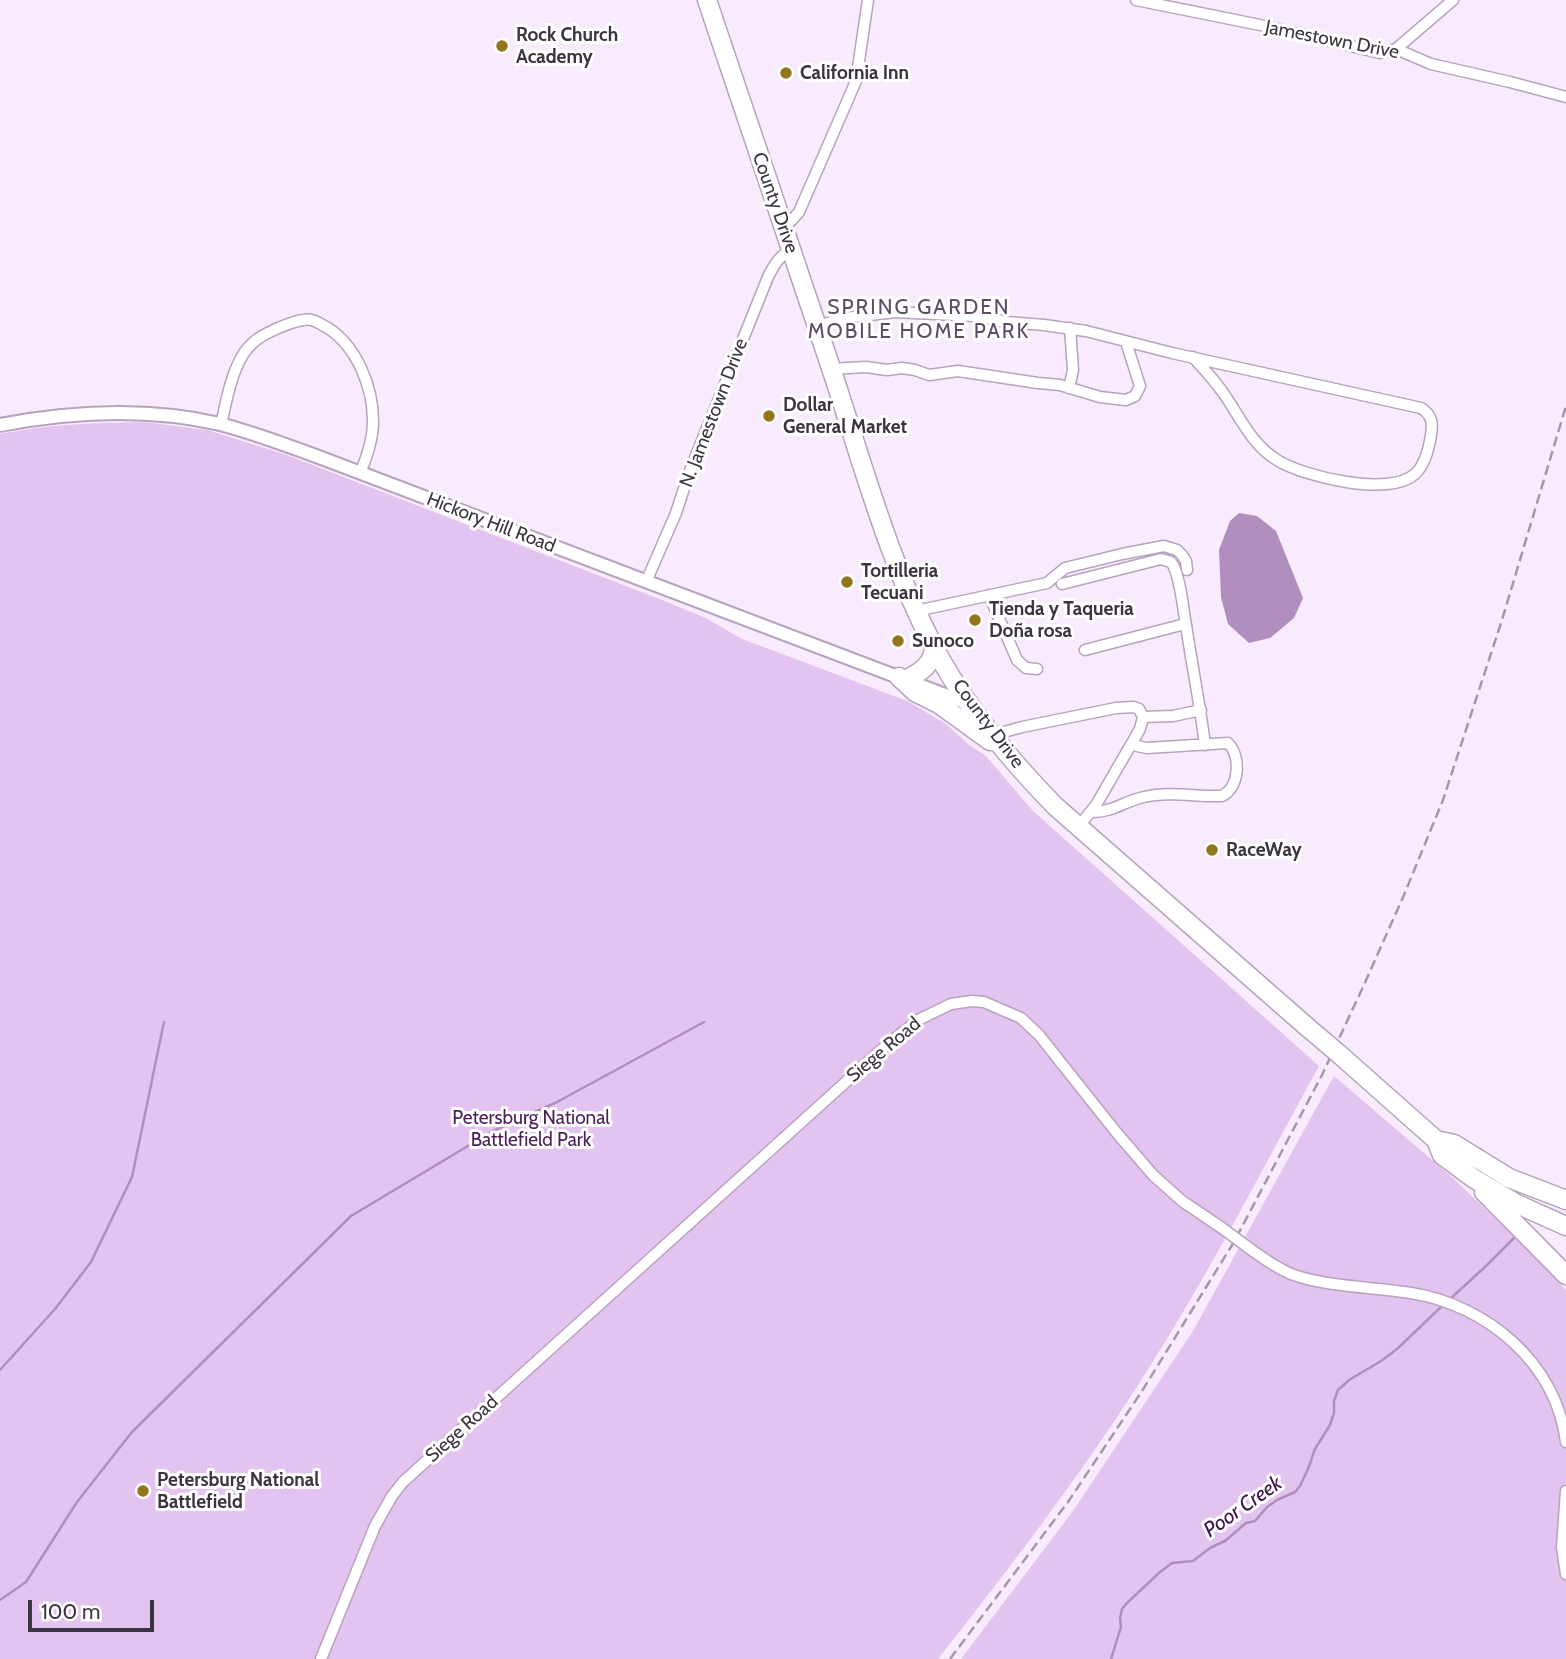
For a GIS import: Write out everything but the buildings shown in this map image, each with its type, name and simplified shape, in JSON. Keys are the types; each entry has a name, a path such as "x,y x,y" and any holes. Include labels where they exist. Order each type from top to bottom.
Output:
{"highway":[{"name":"County Drive","path":"707,0 886,536 916,611 969,704 1046,796 1079,827 1436,1140 1454,1144 1509,1178 1566,1200"},
{"path":"934,646 928,666 902,679 915,692 939,704 1010,755"},
{"name":"County Drive","path":"1436,1140 1441,1155 1473,1178 1517,1204 1566,1226"},
{"path":"1473,1178 1492,1202 1566,1275"}],"street":[{"path":"783,225 799,212 856,81 868,0"},
{"name":"Jamestown Drive","path":"1136,0 1380,53 1395,50 1431,64 1566,97"},
{"path":"1395,50 1453,0"},
{"name":"N. Jamestown Drive","path":"646,582 768,277 775,263 791,250"},
{"path":"817,326 845,318 895,312 973,316 1070,328 1421,408 1430,416 1433,427 1422,466 1411,477 1378,485 1350,482 1288,466 1276,460 1258,444 1222,391 1194,357"},
{"path":"221,425 235,372 243,354 259,336 304,319 317,321 340,336 356,359 367,382 373,423 368,452 360,473"},
{"path":"1069,388 1073,360 1070,328"},
{"path":"831,369 902,368 929,375 958,371 1060,385 1080,392 1126,400 1135,396 1140,386 1126,342"},
{"name":"Hickory Hill Road","path":"0,425 69,414 120,412 169,415 221,425 274,440 969,704"},
{"path":"916,611 1047,583 1065,568 1164,546 1171,547 1182,555 1187,569"},
{"path":"1062,584 1161,559 1171,562 1175,568 1205,745"},
{"path":"989,595 1017,660 1026,668 1037,669"},
{"path":"1085,650 1185,624"},
{"path":"993,735 1116,708 1134,706 1139,709 1143,717 1132,745 1092,812 1079,827"},
{"path":"1143,717 1173,716 1201,710"},
{"path":"1092,812 1107,811 1142,797 1160,794 1218,796 1227,793 1233,786 1236,767 1233,749 1228,743 1147,748 1132,745"},
{"name":"Siege Road","path":"321,1659 375,1527 388,1502 403,1482 889,1043 920,1018 951,1004 972,1001 993,1005 1021,1018 1040,1035 1153,1175 1182,1201 1279,1269 1311,1280 1431,1297 1486,1321 1514,1343 1536,1368 1555,1401 1566,1442"},
{"path":"1566,1491 1562,1533 1566,1574"}],"green space":[{"name":"Petersburg National Battlefield Park","path":"144,422 207,430 284,454 657,598 706,618 742,639 907,701 946,724 986,756 1032,810 1319,1066 1209,1267 1138,1385 1041,1524 938,1659 0,1659 0,434 54,426"},
{"path":"1334,1076 1453,1178 1566,1290 1566,1659 961,1659 1073,1511 1193,1331"}],"shaded area":[{"path":"1239,513 1257,516 1276,531 1303,598 1294,618 1270,638 1249,643 1228,624 1221,597 1219,550 1230,521"}],"waterway":[{"path":"0,1370 55,1309 91,1262 132,1177 164,1022"},
{"path":"0,1600 26,1582 77,1502 132,1432 351,1216 493,1131 557,1102 704,1022"},
{"name":"Poor Creek","path":"1450,1299 1516,1236"},
{"name":"Poor Creek","path":"1111,1659 1121,1627 1122,1609 1127,1603 1172,1563 1193,1561 1225,1541 1246,1523 1255,1521 1277,1500 1295,1492 1315,1449 1330,1425 1338,1390 1397,1349 1442,1306"}],"railway":[{"path":"950,1659 1068,1502 1142,1391 1234,1242 1322,1075 1404,895 1443,800 1502,620 1566,406"}],"place":[{"name":"Rock Church Academy","path":"502,46"},
{"name":"California Inn","path":"786,73"},
{"name":"Dollar General Market","path":"769,416"},
{"name":"Tortilleria Tecuani","path":"847,582"},
{"name":"Tienda y Taqueria Doña rosa","path":"975,620"},
{"name":"Sunoco","path":"898,641"},
{"name":"RaceWay","path":"1212,850"},
{"name":"Petersburg National Battlefield","path":"143,1491"}],"district":[{"name":"SPRING GARDEN MOBILE HOME PARK","path":"919,320"}]}
